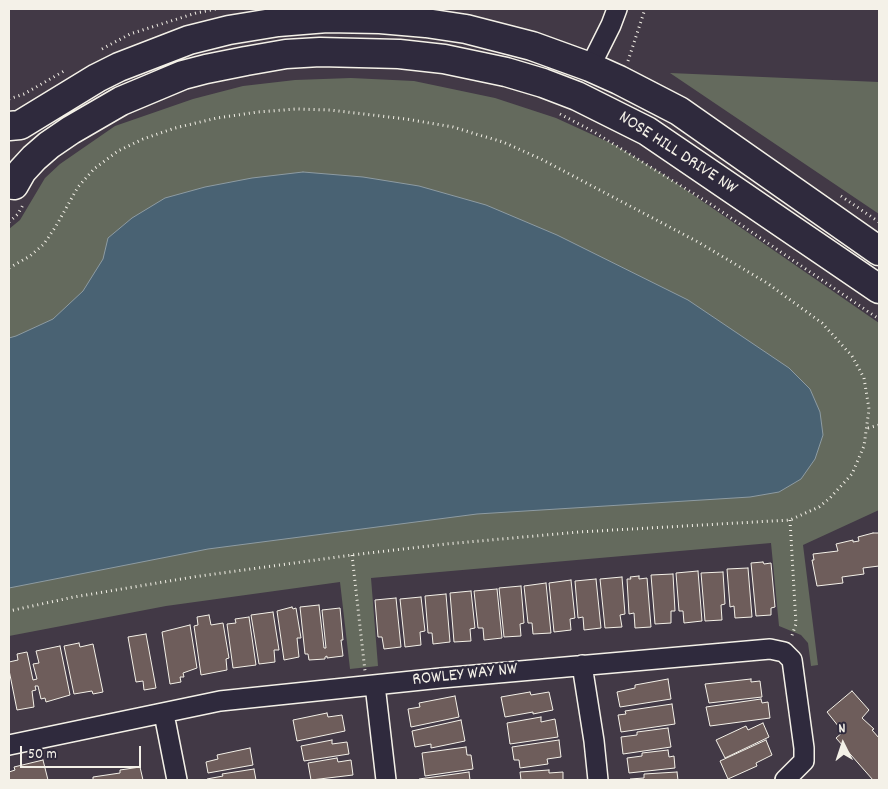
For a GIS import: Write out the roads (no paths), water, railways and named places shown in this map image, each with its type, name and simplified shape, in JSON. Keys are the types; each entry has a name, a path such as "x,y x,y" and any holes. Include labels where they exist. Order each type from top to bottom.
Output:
{"street":[{"path":"567,104 590,66 617,9"},
{"name":"NOSE HILL DRIVE NW","path":"9,126 20,125 97,78 189,40 221,32 278,22 327,18 380,19 426,23 466,30 532,46 590,66 679,111 879,250"},
{"name":"NOSE HILL DRIVE NW","path":"16,193 22,171 43,149 71,130 121,101 184,76 246,60 286,54 320,52 399,54 444,59 506,72 567,104 647,131 879,289"},
{"path":"9,153 16,193"},
{"name":"ROWLEY WAY NW","path":"9,745 220,701 582,664 770,649 784,652 792,660 804,748 804,761 785,780"},
{"path":"582,664 598,780"},
{"path":"371,685 386,780"},
{"path":"164,714 178,780"}],"water":[{"path":"303,172 363,177 419,186 486,205 557,235 688,300 789,368 810,389 820,412 823,435 815,459 801,479 779,492 750,497 477,514 208,549 9,588 9,338 53,319 83,291 103,259 108,238 132,218 165,198 205,187 252,178"}]}
